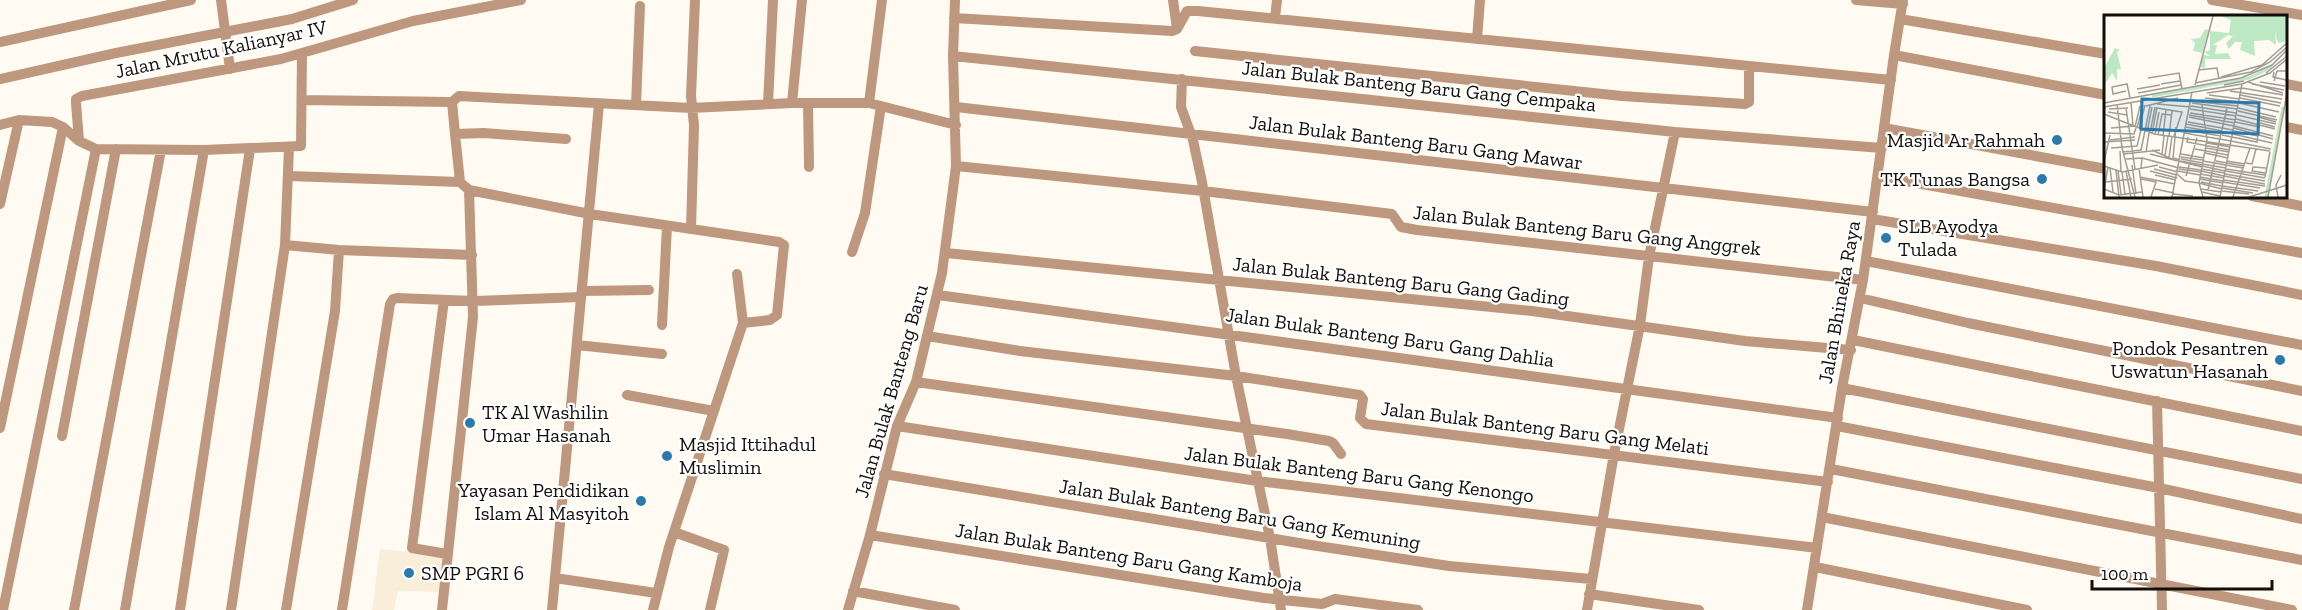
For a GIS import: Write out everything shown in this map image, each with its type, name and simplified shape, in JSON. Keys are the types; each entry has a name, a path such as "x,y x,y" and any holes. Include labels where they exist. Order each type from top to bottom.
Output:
{"street":[{"path":"0,42 191,0"},
{"path":"221,0 230,69"},
{"path":"0,79 292,19 353,0"},
{"name":"Jalan Mrutu Kalianyar IV","path":"79,141 76,103 79,97 230,69 302,53 413,21 521,0"},
{"path":"691,229 694,124 691,108 695,0"},
{"path":"768,104 773,0"},
{"path":"792,103 802,0"},
{"path":"869,103 882,0"},
{"name":"Jalan Bulak Banteng Baru","path":"848,610 870,535 897,426 916,382 946,253 956,166 953,124 956,107 953,56 955,0"},
{"path":"1173,0 1177,29"},
{"path":"1275,18 1277,0"},
{"path":"1477,39 1480,0"},
{"path":"1856,0 1903,2"},
{"path":"2212,0 2302,15"},
{"name":"Jalan Bhineka Raya","path":"1807,610 1842,388 1863,299 1863,280 1903,2"},
{"path":"636,105 640,6"},
{"path":"954,18 1172,32 1177,29 1188,10 1891,80"},
{"path":"1900,19 2104,54"},
{"path":"1195,51 1622,96 1745,104 1749,102 1749,66"},
{"path":"0,125 19,120 37,120 63,127 79,141 96,149 204,150 289,148 302,145 302,53"},
{"path":"1894,55 2104,95"},
{"name":"Jalan Bulak Banteng Baru Gang Cempaka","path":"953,56 1675,132 1882,148"},
{"path":"1182,79 1181,107 1190,134 1221,280 1236,376 1270,538 1281,610"},
{"path":"2287,84 2302,87"},
{"path":"302,99 452,102 459,96 691,108 792,103 869,103 953,124"},
{"path":"442,610 474,301 472,255 464,186 454,134 452,102"},
{"path":"808,103 809,167"},
{"path":"552,610 599,104"},
{"path":"852,252 866,213 881,106"},
{"name":"Jalan Bulak Banteng Baru Gang Mawar","path":"956,107 1872,215 2156,266 2302,295"},
{"path":"0,204 19,120"},
{"path":"0,428 63,127"},
{"path":"2287,127 2302,130"},
{"path":"1884,128 2104,169"},
{"path":"1587,610 1614,454 1640,326 1649,257 1675,132"},
{"path":"454,134 484,133 566,139"},
{"path":"231,610 285,245 289,148"},
{"path":"3,610 96,149"},
{"path":"62,436 116,149"},
{"path":"180,610 250,149"},
{"path":"74,610 161,150"},
{"path":"124,610 204,150"},
{"name":"Jalan Bulak Banteng Baru Gang Anggrek","path":"956,166 1203,191 1392,214 1399,226 1404,229 1863,280"},
{"path":"289,176 464,186 590,214 782,243 785,247 777,315 770,320 743,323"},
{"path":"1878,176 2302,253"},
{"path":"2262,198 2302,206"},
{"path":"662,325 667,226"},
{"path":"285,245 339,250 472,255"},
{"path":"286,610 335,311 339,250"},
{"name":"Jalan Bulak Banteng Baru Gang Gading","path":"946,253 1532,311 1745,341 1852,345 2302,430"},
{"path":"1866,261 2302,345"},
{"path":"653,610 674,532 743,323 737,274"},
{"path":"342,610 390,304 393,299 474,301 649,290"},
{"name":"Jalan Bulak Banteng Baru Gang Dahlia","path":"938,295 1628,388 1837,422 2302,519"},
{"path":"1863,299 1968,323 2302,391"},
{"path":"444,300 412,548 447,554"},
{"name":"Jalan Bulak Banteng Baru Gang Melati","path":"927,336 1066,357 1236,376 1360,395 1363,399 1360,418 1366,424 1828,482"},
{"path":"577,345 662,354"},
{"path":"916,382 1329,441 1341,454"},
{"path":"1842,388 2302,479"},
{"path":"627,395 714,411"},
{"path":"2157,401 2162,610"},
{"name":"Jalan Bulak Banteng Baru Gang Kenongo","path":"897,426 1257,481 1817,548"},
{"path":"1831,469 2302,560"},
{"name":"Jalan Bulak Banteng Baru Gang Kemuning","path":"884,474 1449,566 1591,579"},
{"path":"1822,517 2292,610"},
{"path":"674,532 724,550 710,610"},
{"name":"Jalan Bulak Banteng Baru Gang Kamboja","path":"870,535 1242,594 1322,604 1335,599 1418,610"},
{"path":"1815,567 2027,610"},
{"path":"555,578 656,593"},
{"path":"853,591 955,610"},
{"path":"1589,594 1700,610"}],"shaded area":[{"name":"SMP PGRI 6","path":"380,549 444,555 440,592 398,591 394,610 372,610"}],"place":[{"name":"Masjid Ar Rahmah","path":"2057,140"},
{"name":"TK Tunas Bangsa","path":"2042,179"},
{"name":"SLB Ayodya Tulada","path":"1886,238"},
{"name":"Pondok Pesantren Uswatun Hasanah","path":"2280,360"},
{"name":"TK Al Washilin Umar Hasanah","path":"470,423"},
{"name":"Masjid Ittihadul Muslimin","path":"667,456"},
{"name":"Yayasan Pendidikan Islam Al Masyitoh","path":"641,501"},
{"name":"SMP PGRI 6","path":"409,573"}]}
